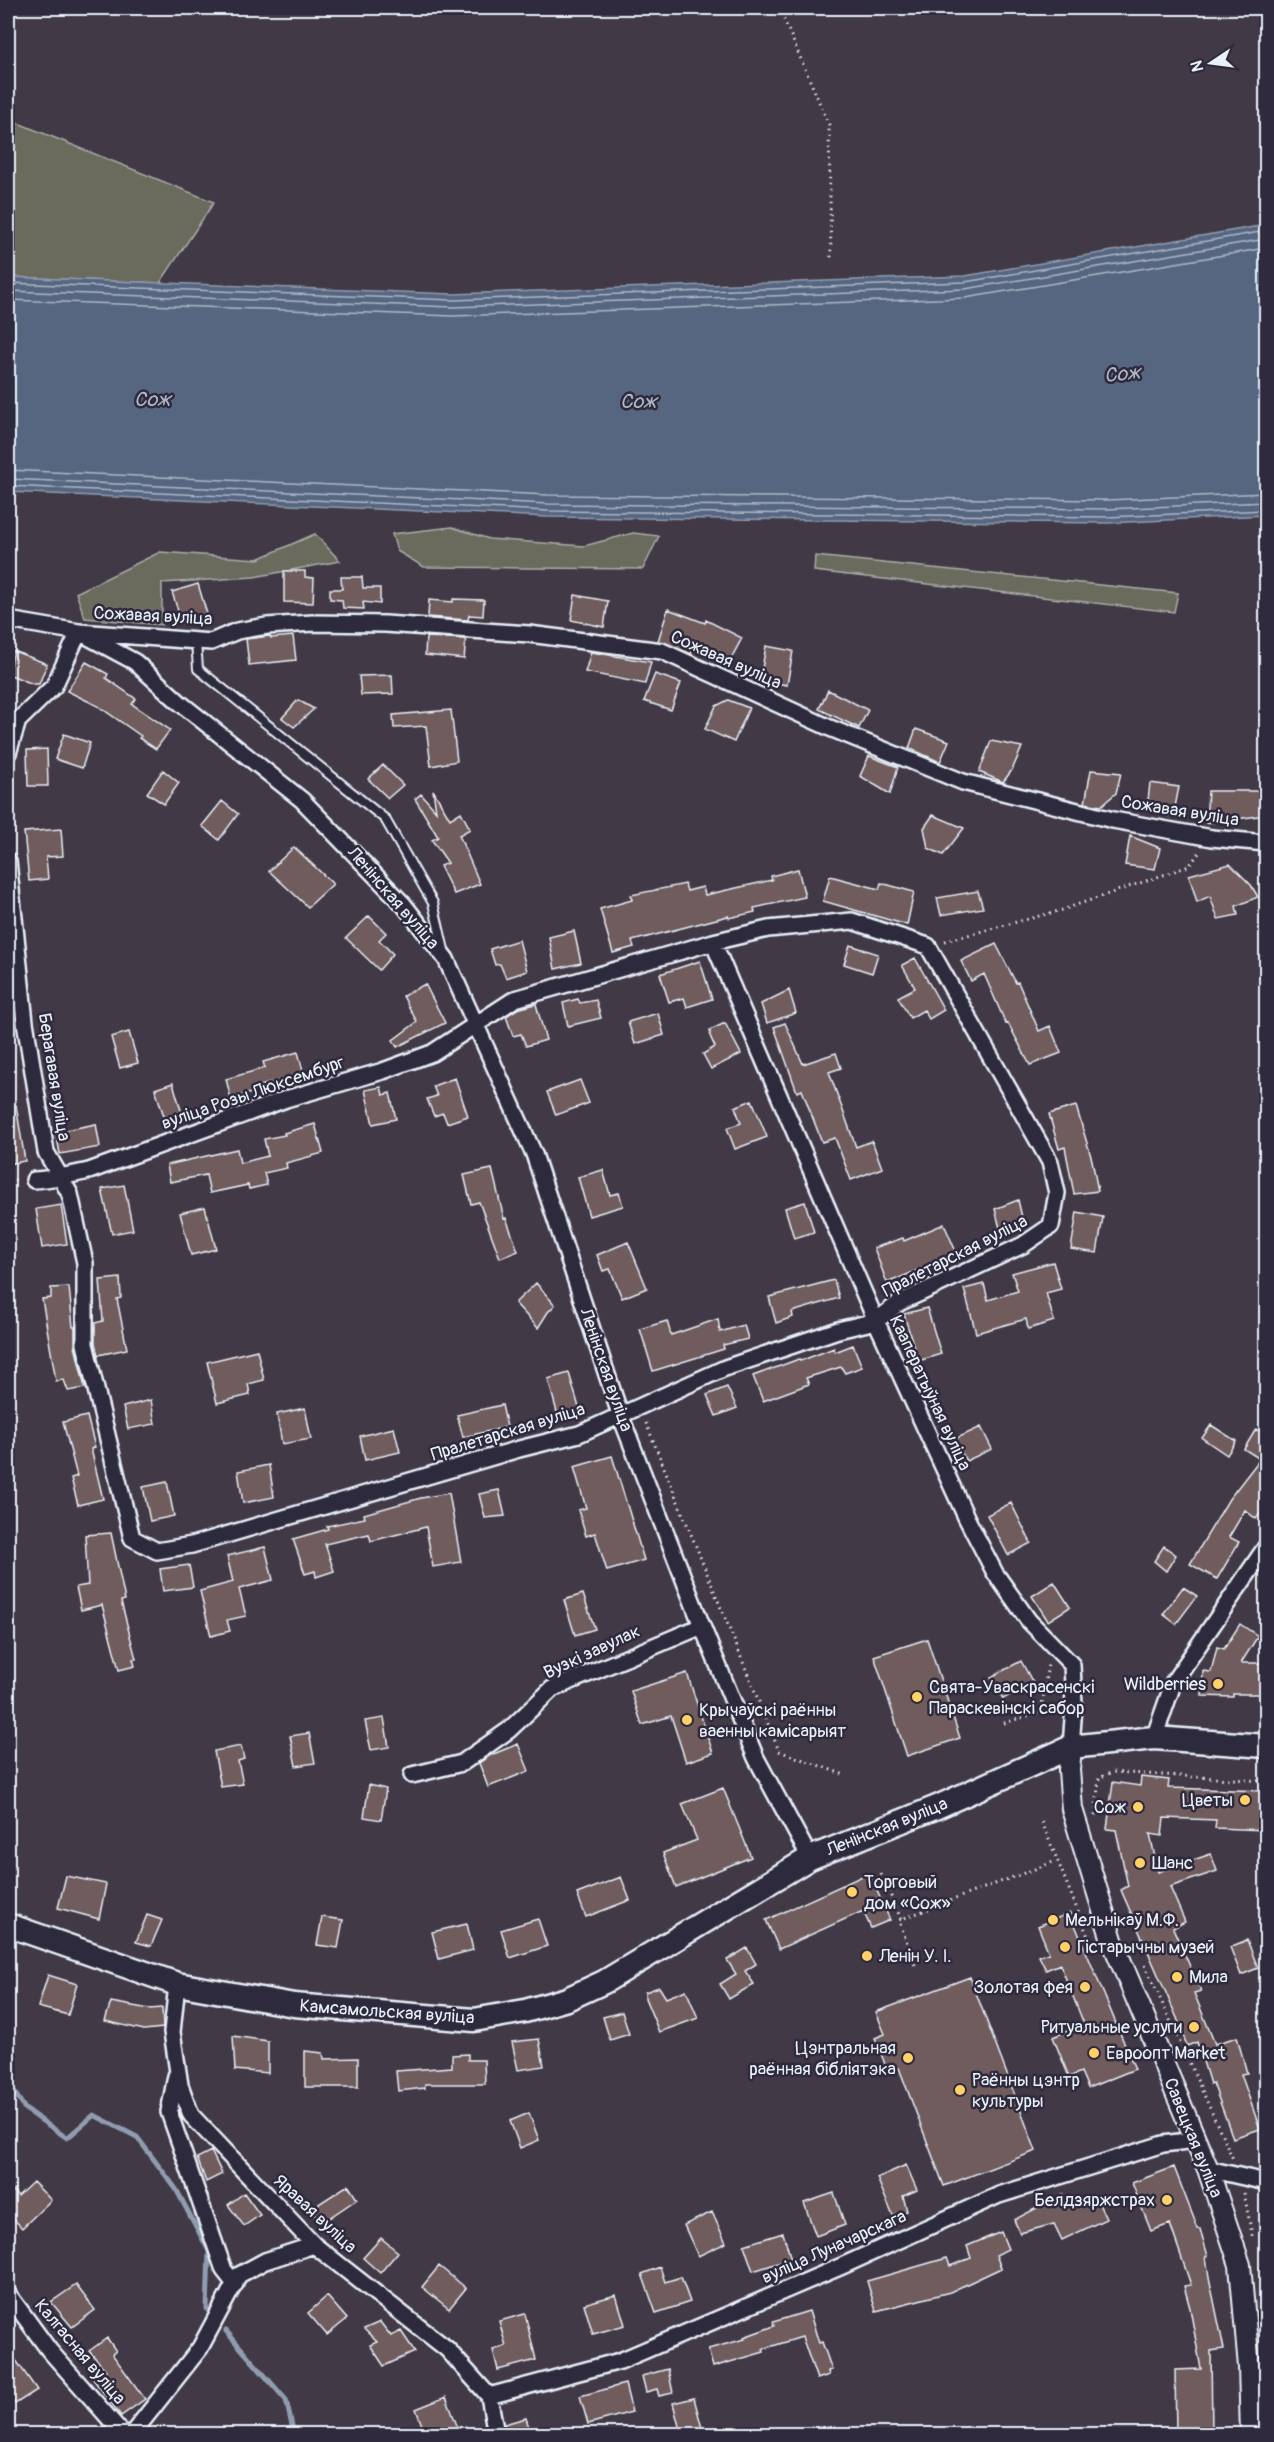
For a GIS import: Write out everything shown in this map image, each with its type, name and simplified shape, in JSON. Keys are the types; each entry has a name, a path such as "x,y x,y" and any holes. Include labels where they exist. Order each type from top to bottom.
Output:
{"main road":[{"name":"Ленінская вуліца","path":"810,1858 938,1807 1071,1747 1154,1738 1266,1746"},
{"name":"Камсамольская вуліца","path":"8,1925 177,1984 294,2005 474,2020 525,2011 567,1999 604,1982 810,1858"}],"street":[{"name":"Ленінская вуліца","path":"8,620 79,632 135,662 179,702 302,800 404,905 446,959 534,1154 621,1417 702,1626 756,1758 810,1858"},
{"name":"Сожавая вуліца","path":"79,632 211,642 237,632 267,626 312,623 385,624 529,634 662,651 830,728 963,782 1113,820 1212,838 1266,843"},
{"path":"8,753 18,721 54,686 79,632"},
{"name":"Берагавая вуліца","path":"8,861 25,1022 46,1152 70,1194 85,1263 85,1344 132,1538"},
{"path":"477,1024 515,999 713,942 768,929 852,921 928,946"},
{"name":"Кааператыўная вуліца","path":"713,942 876,1321 967,1519 995,1573 1029,1621 1072,1665 1074,1705 1071,1747"},
{"name":"Пралетарская вуліца","path":"132,1538 157,1551 192,1545 519,1449 579,1434 621,1417 682,1385 725,1368 838,1330 876,1321 899,1303 1023,1245 1051,1226 1057,1193 1050,1162 928,946"},
{"name":"вуліца Розы Люксембург","path":"34,1180 89,1171 286,1099 383,1071 432,1053 477,1024"},
{"path":"1154,1738 1174,1681 1266,1547"},
{"name":"Вузкі завулак","path":"412,1776 462,1763 509,1730 552,1689 702,1626"},
{"name":"Савецкая вуліца","path":"1071,1747 1069,1770 1072,1809 1113,1942 1208,2169 1240,2265 1249,2367 1251,2434"},
{"name":"Яравая вуліца","path":"177,1984 172,2032 180,2085 191,2115 314,2245 447,2349 489,2396"},
{"path":"177,2067 169,2112 224,2270 235,2284"},
{"name":"вуліца Луначарскага","path":"489,2396 620,2361 842,2266 999,2195 1163,2144 1195,2140"},
{"path":"1208,2169 1266,2182"},
{"path":"132,2434 200,2348 239,2275 265,2261 314,2245"},
{"name":"Калгасная вуліца","path":"8,2294 49,2350 123,2434"},
{"path":"489,2396 496,2434"}],"lane":[{"path":"196,641 198,669 385,819 433,903 446,959"}],"path":[{"path":"779,8 829,124 831,260"},
{"path":"928,946 1062,910 1189,866 1212,838"},
{"path":"640,1407 779,1750 845,1775"},
{"path":"1004,1723 1041,1712 1051,1641"},
{"path":"1096,1824 1098,1778 1112,1772 1266,1781"},
{"path":"901,1919 1056,1861"},
{"path":"881,1874 901,1919 899,1920 915,1965"},
{"path":"1144,1962 1240,2175 1254,2242"}],"green space":[{"path":"8,119 214,202 160,283 8,277"},
{"path":"452,527 489,539 584,546 633,533 659,536 643,569 424,567 397,551 392,534"},
{"path":"315,534 340,561 254,577 162,583 162,625 85,618 76,593 160,552 258,559"},
{"path":"815,556 1178,593 1174,612 814,571"}],"water":[{"path":"1266,225 1266,515 1108,523 547,517 8,492 8,277 453,294 965,276"}],"building":[{"path":"284,571 305,571 305,577 314,578 313,603 284,602"},
{"path":"341,577 362,577 363,588 380,588 380,604 363,602 364,609 343,608 342,600 330,599 330,589 342,589"},
{"path":"198,584 207,614 182,623 172,592"},
{"path":"575,595 608,601 604,627 571,620"},
{"path":"453,599 484,600 483,616 469,615 468,620 428,617 429,600 453,602"},
{"path":"668,609 705,623 706,620 742,638 727,666 693,649 691,654 658,641"},
{"path":"270,636 271,638 293,636 296,660 249,665 246,639"},
{"path":"426,637 466,639 464,659 425,655"},
{"path":"766,646 793,651 787,685 760,680"},
{"path":"14,651 47,664 39,684 33,684 8,674"},
{"path":"591,652 651,662 645,684 585,672"},
{"path":"86,662 108,674 106,678 136,699 132,704 170,730 156,749 98,706 67,691"},
{"path":"655,674 681,683 671,710 644,701"},
{"path":"392,675 393,694 361,695 359,676"},
{"path":"828,690 868,710 859,728 819,709"},
{"path":"298,700 314,709 294,727 282,718"},
{"path":"728,700 749,708 734,742 705,729 716,706"},
{"path":"451,710 457,761 431,766 426,726 394,728 393,715"},
{"path":"916,729 949,741 940,762 909,748"},
{"path":"64,734 90,743 82,768 55,759"},
{"path":"991,741 1022,747 1012,770 1003,782 979,772"},
{"path":"47,749 48,786 28,786 27,750"},
{"path":"869,756 898,767 890,794 860,776"},
{"path":"383,765 403,785 388,798 368,779"},
{"path":"163,770 179,783 164,804 147,793"},
{"path":"1091,770 1121,773 1116,793 1101,806 1085,803"},
{"path":"1150,783 1179,787 1175,807 1169,816 1147,809"},
{"path":"433,790 450,819 461,812 470,829 459,835 480,884 454,894 440,866 448,863 432,840 438,837 415,799 421,794 436,811"},
{"path":"1208,791 1266,791 1266,815 1206,823"},
{"path":"222,801 238,814 219,840 202,826"},
{"path":"933,815 964,828 943,855 928,848 924,828"},
{"path":"61,829 63,856 46,857 48,879 29,881 24,832"},
{"path":"1130,836 1160,848 1155,869 1125,865"},
{"path":"294,847 333,884 308,907 269,871"},
{"path":"1230,864 1251,885 1258,897 1236,906 1238,915 1218,919 1210,896 1197,902 1189,875"},
{"path":"798,869 805,897 754,908 755,912 729,918 728,916 632,941 634,947 613,953 600,909 632,900 631,895 685,884 687,891 703,887 705,895 772,880 771,876"},
{"path":"830,876 879,889 881,883 914,892 907,925 823,901"},
{"path":"978,891 983,908 941,915 937,898"},
{"path":"369,916 386,933 379,940 393,954 379,970 346,938"},
{"path":"574,931 581,963 555,969 549,937"},
{"path":"519,940 527,971 506,978 500,964 495,965 490,949"},
{"path":"996,944 1016,983 1018,982 1039,1031 1050,1026 1061,1053 1030,1065 1008,1023 1006,1024 984,974 971,981 961,961"},
{"path":"850,945 878,954 872,973 844,964"},
{"path":"915,958 944,1010 929,1019 924,1010 910,1018 898,997 915,988 902,965"},
{"path":"700,961 712,999 687,1007 684,998 669,1002 660,974"},
{"path":"425,984 445,1023 397,1047 393,1040 417,1022 403,996"},
{"path":"789,990 796,1013 767,1023 761,1004"},
{"path":"578,999 580,1003 596,1000 601,1018 568,1026 563,1003"},
{"path":"536,1004 546,1040 526,1046 521,1034 513,1036 506,1016 517,1009"},
{"path":"658,1013 664,1035 635,1044 628,1022"},
{"path":"725,1023 741,1054 711,1069 703,1054 715,1047 710,1030"},
{"path":"785,1023 803,1064 836,1053 841,1068 829,1072 856,1147 872,1141 882,1168 851,1180 835,1138 822,1142 802,1090 797,1092 774,1027"},
{"path":"129,1032 138,1063 120,1068 111,1037"},
{"path":"298,1052 304,1075 260,1086 261,1090 231,1099 226,1079 265,1068 263,1062"},
{"path":"455,1078 468,1116 447,1123 443,1113 434,1116 427,1099 437,1096 433,1086"},
{"path":"580,1080 589,1103 556,1115 547,1092"},
{"path":"173,1083 183,1117 166,1122 155,1089"},
{"path":"381,1087 383,1095 390,1093 396,1119 373,1124 365,1090"},
{"path":"752,1100 767,1137 735,1149 727,1128 741,1123 735,1107"},
{"path":"8,1105 16,1105 25,1161 8,1164"},
{"path":"1076,1106 1092,1160 1098,1191 1074,1194 1065,1147 1059,1149 1049,1114"},
{"path":"96,1124 100,1147 60,1154 56,1132"},
{"path":"315,1124 323,1153 286,1163 287,1168 264,1173 267,1185 249,1189 248,1185 210,1193 206,1175 170,1182 167,1165 237,1149 240,1163 268,1156 264,1139 285,1135 284,1133"},
{"path":"492,1169 504,1219 506,1218 518,1251 500,1258 479,1202 471,1204 464,1175"},
{"path":"603,1170 610,1195 619,1193 623,1206 589,1216 578,1177"},
{"path":"124,1185 133,1230 112,1234 102,1189"},
{"path":"1018,1200 1024,1226 1001,1232 995,1209"},
{"path":"805,1202 814,1232 794,1238 785,1208"},
{"path":"61,1205 67,1244 42,1248 36,1209"},
{"path":"205,1207 216,1249 191,1255 180,1213"},
{"path":"1077,1212 1103,1217 1097,1253 1071,1249"},
{"path":"944,1224 957,1254 887,1283 874,1248 903,1238 904,1241"},
{"path":"628,1242 647,1288 622,1298 610,1269 603,1271 597,1255"},
{"path":"1053,1262 1061,1289 1046,1293 1054,1321 1028,1329 1026,1319 976,1333 964,1289 984,1284 988,1300 1018,1291 1012,1273"},
{"path":"120,1278 121,1298 117,1299 127,1349 98,1355 95,1343 95,1323 103,1321 100,1280"},
{"path":"834,1280 839,1298 792,1312 793,1317 776,1323 769,1297"},
{"path":"536,1283 555,1305 538,1328 515,1303"},
{"path":"69,1287 73,1327 75,1327 75,1346 85,1388 68,1391 64,1380 56,1381 42,1299 51,1298 51,1288"},
{"path":"927,1308 941,1354 918,1361 904,1314"},
{"path":"718,1319 720,1332 744,1325 748,1339 723,1345 724,1349 653,1371 640,1329 667,1321 671,1335"},
{"path":"853,1345 862,1367 845,1373 841,1367 806,1378 809,1384 763,1401 753,1376 834,1348 835,1352"},
{"path":"257,1350 264,1380 248,1384 250,1395 217,1403 207,1362"},
{"path":"569,1373 580,1411 558,1416 548,1379"},
{"path":"727,1387 737,1408 716,1416 707,1395"},
{"path":"151,1400 155,1424 128,1429 123,1407"},
{"path":"502,1405 507,1427 463,1437 457,1415"},
{"path":"305,1408 311,1439 282,1444 277,1414"},
{"path":"87,1416 95,1447 91,1449 103,1499 78,1505 71,1478 77,1476 63,1422"},
{"path":"1211,1425 1236,1441 1227,1455 1202,1438"},
{"path":"981,1427 992,1449 966,1461 955,1439"},
{"path":"394,1428 400,1452 365,1460 360,1436"},
{"path":"1256,1429 1266,1436 1266,1506 1256,1519 1245,1510 1229,1537 1239,1542 1217,1579 1190,1564 1229,1499 1260,1459 1244,1449"},
{"path":"612,1456 644,1560 607,1571 595,1533 586,1536 578,1510 586,1508 574,1467"},
{"path":"269,1465 274,1497 243,1503 238,1471"},
{"path":"167,1482 174,1516 150,1521 143,1487"},
{"path":"499,1490 505,1516 485,1518 479,1494"},
{"path":"449,1493 461,1562 433,1567 426,1527 371,1541 369,1534 325,1544 334,1571 316,1577 315,1571 305,1574 293,1539 328,1529 327,1526 365,1518 364,1514 421,1498"},
{"path":"1011,1503 1031,1543 1008,1555 987,1515"},
{"path":"111,1533 125,1600 121,1601 136,1659 133,1659 135,1666 119,1670 102,1605 81,1610 76,1587 88,1585 85,1535"},
{"path":"1164,1546 1176,1555 1166,1571 1154,1561"},
{"path":"265,1547 273,1580 239,1589 246,1616 227,1620 230,1631 211,1636 200,1591 233,1582 227,1556"},
{"path":"189,1565 193,1587 163,1591 160,1569"},
{"path":"1054,1582 1070,1607 1048,1621 1032,1596"},
{"path":"1183,1587 1197,1596 1176,1624 1163,1614"},
{"path":"583,1594 595,1629 575,1635 564,1600"},
{"path":"1240,1624 1258,1636 1241,1663 1266,1663 1266,1694 1233,1694 1233,1697 1202,1696 1203,1671 1211,1672 1217,1647 1224,1649"},
{"name":"Свята-Уваскрасенскі Параскевінскі сабор","path":"927,1639 960,1738 907,1756 874,1656"},
{"path":"1021,1661 1033,1683 1003,1699 991,1677"},
{"name":"Крычаўскі раённы ваенны камісарыят","path":"687,1673 713,1753 686,1762 671,1716 642,1725 631,1691"},
{"path":"384,1718 389,1747 371,1750 365,1721"},
{"path":"309,1733 315,1763 296,1766 290,1736"},
{"path":"518,1744 529,1771 488,1787 479,1763 491,1755"},
{"path":"241,1746 244,1759 238,1761 243,1784 221,1787 214,1751"},
{"path":"1141,1777 1169,1780 1168,1788 1266,1791 1266,1830 1215,1828 1216,1820 1164,1818 1162,1836 1150,1834 1158,1872 1211,1854 1217,1871 1170,1887 1185,1922 1173,1928 1201,1991 1194,1993 1215,2044 1237,2037 1247,2073 1241,2074 1260,2129 1233,2138 1213,2083 1210,2084 1197,2042 1187,2046 1121,1890 1128,1886 1116,1830 1107,1829 1113,1782 1140,1786"},
{"path":"369,1785 386,1789 381,1820 364,1817"},
{"path":"723,1788 751,1857 676,1887 663,1853 697,1840 682,1804"},
{"name":"Торговый дом «Сож»","path":"869,1873 890,1920 871,1928 863,1911 779,1949 766,1920"},
{"path":"66,1876 106,1884 99,1919 58,1908"},
{"path":"621,1877 630,1900 586,1917 577,1894"},
{"path":"1070,1913 1135,2069 1088,2088 1081,2072 1069,2077 1053,2037 1084,2024 1060,1964 1046,1970 1039,1956 1049,1953 1038,1926"},
{"path":"147,1915 162,1920 151,1946 136,1942"},
{"path":"322,1917 343,1920 338,1948 317,1945"},
{"path":"538,1919 547,1946 510,1958 501,1930"},
{"path":"467,1924 473,1950 439,1959 432,1932"},
{"path":"1247,1940 1258,1968 1241,1975 1230,1947"},
{"path":"747,1948 756,1964 745,1971 754,1984 729,1999 720,1984 736,1974 727,1960"},
{"path":"48,1975 77,1984 68,2015 38,2007"},
{"name":"Раённы цэнтр культуры","path":"970,1977 1036,2151 944,2186 899,2068 888,2072 875,2038 885,2034 876,2012"},
{"path":"659,1987 666,1998 686,1990 698,2018 659,2032 645,1998 645,1992"},
{"path":"111,2002 149,2009 162,2008 163,2028 144,2030 105,2021"},
{"path":"622,2012 629,2034 610,2040 603,2017"},
{"path":"233,2036 268,2041 268,2073 235,2070"},
{"path":"539,2039 544,2066 518,2070 512,2042"},
{"path":"305,2051 323,2053 324,2059 358,2058 358,2087 305,2087"},
{"path":"468,2054 468,2060 484,2060 485,2084 425,2084 425,2088 398,2091 396,2071 452,2067 452,2055"},
{"path":"529,2113 539,2140 520,2148 510,2121"},
{"path":"211,2151 222,2174 206,2182 197,2158"},
{"path":"906,2165 917,2190 903,2196 907,2211 893,2216 877,2178"},
{"path":"1174,2167 1198,2229 1200,2229 1208,2256 1206,2257 1209,2277 1224,2349 1211,2351 1212,2434 1176,2434 1175,2370 1201,2369 1184,2286 1191,2285 1170,2224 1151,2231 1132,2183"},
{"path":"33,2182 51,2200 22,2228 8,2213 8,2185 18,2196"},
{"path":"348,2185 357,2199 320,2224 311,2209"},
{"path":"244,2193 260,2215 244,2226 228,2205"},
{"path":"834,2193 845,2225 816,2236 804,2203"},
{"path":"1063,2194 1069,2207 1095,2195 1106,2219 1062,2240 1054,2224 1020,2233 1014,2220"},
{"path":"712,2212 726,2243 698,2256 684,2225"},
{"path":"1001,2232 1008,2249 996,2255 1001,2268 950,2292 876,2311 867,2281 947,2258 950,2266 971,2258 967,2246"},
{"path":"783,2233 791,2259 753,2271 744,2245"},
{"path":"381,2238 398,2252 380,2273 363,2258"},
{"path":"439,2266 466,2288 449,2309 422,2287"},
{"path":"660,2267 665,2282 681,2277 690,2302 656,2313 642,2274"},
{"path":"76,2285 95,2310 72,2327 51,2302"},
{"path":"616,2295 625,2325 593,2334 584,2304"},
{"path":"327,2296 347,2319 327,2335 308,2313"},
{"path":"809,2311 819,2343 822,2342 832,2370 828,2371 829,2375 817,2379 802,2337 763,2349 764,2352 713,2367 708,2349 745,2339 744,2337 774,2326 773,2322"},
{"path":"525,2314 536,2360 498,2370 493,2350 506,2346 499,2321"},
{"path":"380,2322 391,2336 401,2331 415,2352 384,2366 370,2345 377,2342 364,2329"},
{"path":"107,2338 116,2351 112,2354 145,2399 121,2416 93,2379 106,2370 89,2351"},
{"path":"8,2349 37,2390 15,2404 8,2394"},
{"path":"668,2369 673,2393 659,2396 657,2389 646,2392 642,2376"},
{"path":"625,2384 632,2412 588,2424 580,2396"},
{"path":"446,2397 458,2428 441,2434 425,2434 416,2409"},
{"path":"694,2398 703,2432 681,2434 673,2403"},
{"path":"526,2418 531,2434 505,2434 504,2424"}],"waterway":[{"path":"8,2082 25,2109 67,2138 94,2115 137,2137 176,2189 209,2251 207,2309"},
{"path":"226,2331 286,2400 294,2434"}],"place":[{"name":"Wildberries","path":"1218,1684"},
{"name":"Свята-Уваскрасенскі Параскевінскі сабор","path":"917,1697"},
{"name":"Крычаўскі раённы ваенны камісарыят","path":"687,1720"},
{"name":"Цветы","path":"1245,1800"},
{"name":"Сож","path":"1138,1807"},
{"name":"Шанс","path":"1140,1863"},
{"name":"Торговый дом «Сож»","path":"852,1892"},
{"name":"Мельнікаў М.Ф.","path":"1053,1920"},
{"name":"Гістарычны музей","path":"1065,1947"},
{"name":"Ленін У. І.","path":"867,1956"},
{"name":"Мила","path":"1177,1977"},
{"name":"Золотая фея","path":"1085,1987"},
{"name":"Ритуальные услуги","path":"1194,2027"},
{"name":"Евроопт Market","path":"1094,2053"},
{"name":"Цэнтральная раённая бібліятэка","path":"908,2058"},
{"name":"Раённы цэнтр культуры","path":"960,2090"},
{"name":"Белдзяржстрах","path":"1167,2200"}]}
